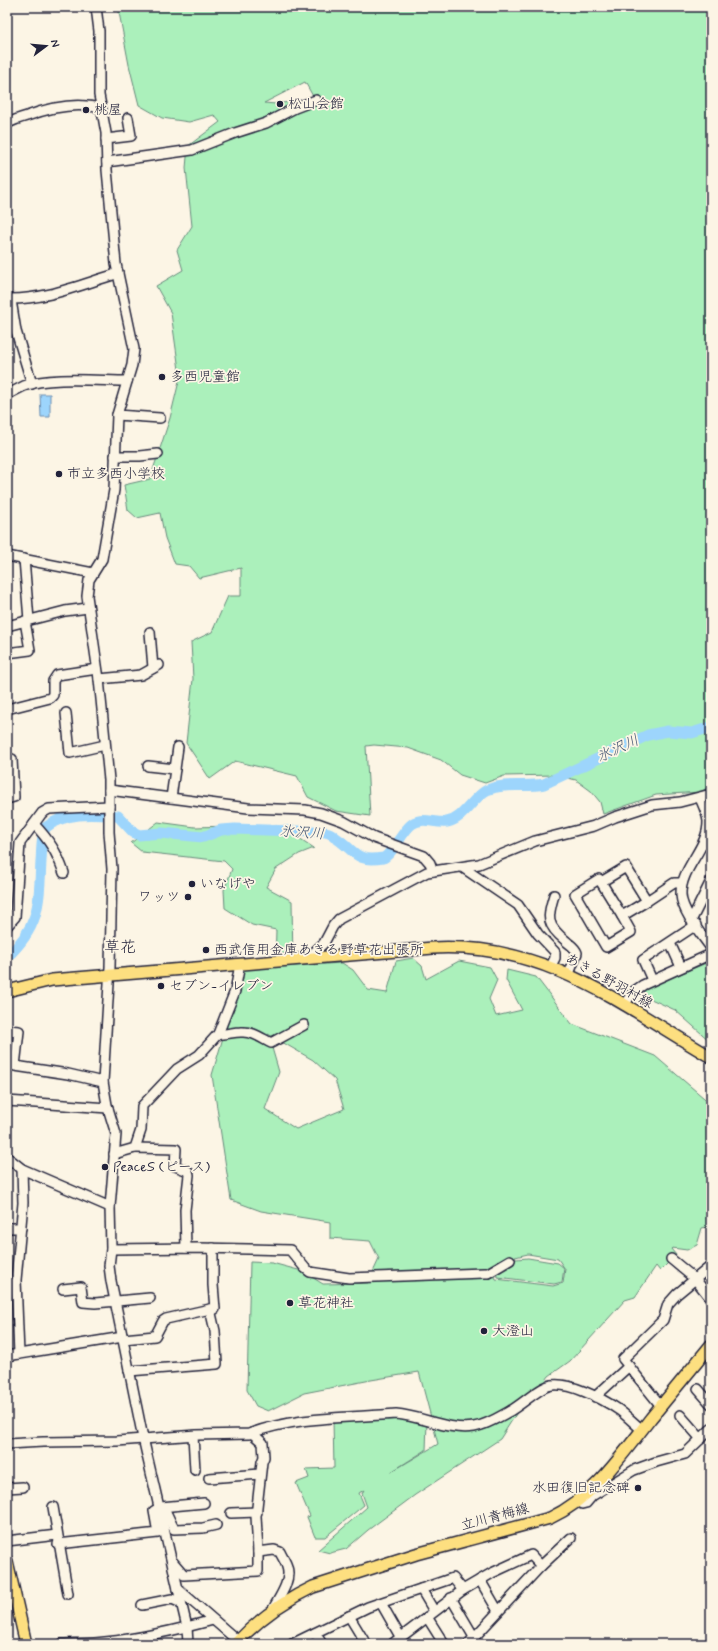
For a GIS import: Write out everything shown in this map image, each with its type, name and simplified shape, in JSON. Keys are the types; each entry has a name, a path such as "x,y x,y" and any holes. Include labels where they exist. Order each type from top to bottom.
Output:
{"main road":[{"name":"あきる野羽村線","path":"7,991 22,986 52,980 110,974 433,948 456,947 483,949 510,954 551,966 569,974 711,1057"},
{"name":"立川青梅線","path":"236,1643 253,1626 300,1593 327,1582 416,1554 550,1518 564,1511 578,1502 613,1465 711,1345"},
{"path":"7,1561 26,1644"}],"street":[{"path":"96,7 99,31 99,95 106,139 112,229 118,272 134,350 132,365 117,415 114,490 104,553 98,566 92,573 88,587 88,608 97,669 109,790 112,869 110,974 102,1082 116,1134 110,1207 110,1266 115,1301 129,1371 170,1559 187,1627 188,1644"},
{"path":"107,162 192,150 235,133 266,123 295,108 316,100"},
{"path":"7,124 38,112 66,106 88,105 101,108"},
{"path":"106,139 131,136 128,118"},
{"path":"32,384 16,331 9,300 25,300 60,293 118,272"},
{"path":"7,395 32,384 76,380 127,381"},
{"path":"117,415 160,418"},
{"path":"115,456 158,454"},
{"path":"7,556 92,573"},
{"path":"7,653 30,650 24,559"},
{"path":"7,626 65,611 88,608"},
{"path":"98,679 141,675 156,666 150,632"},
{"path":"7,709 50,698 53,695 53,681 57,675 97,669"},
{"path":"66,713 70,754 105,745"},
{"path":"171,798 178,747"},
{"path":"7,799 14,797 12,759"},
{"path":"148,766 175,769"},
{"path":"109,790 248,808 305,810 321,813 342,821 374,838 424,856 430,863 433,871"},
{"path":"308,958 324,943 333,926 339,919 426,872 483,863 535,841 594,826 615,817 652,805 680,802 711,794"},
{"path":"700,798 708,820 707,830 705,838 682,883 681,896 686,910 711,948"},
{"path":"7,926 15,917 20,843 37,827 42,813 49,809 109,808"},
{"path":"37,827 49,840 60,859 64,873"},
{"path":"462,867 518,905 538,934 555,952 555,958 551,966"},
{"path":"601,882 626,867 637,877 647,901"},
{"path":"7,879 17,880"},
{"path":"599,879 601,882 631,932 606,946 575,894 599,879"},
{"path":"622,916 674,883 682,883"},
{"path":"652,980 643,960 670,943 694,922 710,886"},
{"path":"554,895 548,914 551,926 577,952 569,974"},
{"path":"670,943 681,967"},
{"path":"624,1005 633,992 652,980 711,954"},
{"path":"135,1148 141,1130 142,1106 181,1065 199,1055 218,1034 235,991 240,964"},
{"path":"218,1034 228,1035 240,1032 252,1032 271,1044 304,1025"},
{"path":"7,1030 19,1032 11,1066 68,1074 102,1082"},
{"path":"7,1101 108,1108"},
{"path":"114,1154 135,1148 176,1149 176,1166 188,1171 189,1175 184,1210 186,1248"},
{"path":"7,1157 22,1169 110,1207"},
{"path":"19,1354 16,1280 23,1203 22,1169"},
{"path":"7,1228 21,1228"},
{"path":"7,1356 123,1338 155,1336 163,1321 166,1319 215,1309 213,1285 213,1248"},
{"path":"111,1249 213,1248 290,1250 310,1272 349,1278 484,1274 510,1260"},
{"path":"671,1259 695,1279 711,1299"},
{"path":"661,1406 623,1359 663,1320 668,1304 677,1294 711,1266"},
{"path":"63,1289 81,1287 83,1302 95,1303 150,1298"},
{"path":"129,1371 217,1364 215,1331 210,1310"},
{"path":"595,1397 629,1366"},
{"path":"7,1444 117,1441 143,1438 252,1433 288,1424 313,1420 396,1414 452,1426 475,1427 486,1423 518,1406 548,1386 562,1384 595,1397 618,1410 642,1430"},
{"path":"698,1389 711,1404"},
{"path":"680,1415 701,1439"},
{"path":"578,1502 582,1504 586,1503 592,1496 634,1470 685,1454 711,1429"},
{"path":"170,1559 184,1575 258,1571 257,1512 260,1474 264,1457 263,1443 252,1433"},
{"path":"193,1436 195,1470"},
{"path":"209,1478 260,1474"},
{"path":"7,1488 23,1487"},
{"path":"58,1544 158,1533 154,1511 204,1503"},
{"path":"53,1507 58,1544 68,1594"},
{"path":"159,1509 165,1510 174,1529 203,1528 216,1525"},
{"path":"231,1513 257,1512"},
{"path":"7,1541 57,1535"},
{"path":"452,1598 471,1641 541,1566 571,1538"},
{"path":"258,1552 274,1550 280,1552 288,1567 287,1581 272,1612"},
{"path":"392,1644 462,1590 480,1580 531,1555 541,1566"},
{"path":"292,1644 349,1616 381,1603 453,1578 462,1590"},
{"path":"480,1580 498,1611"},
{"path":"178,1589 236,1643"},
{"path":"421,1589 440,1642"},
{"path":"142,1605 172,1599 181,1603"},
{"path":"381,1603 401,1638"},
{"path":"349,1616 366,1644"},
{"path":"62,1644 104,1643 147,1637 213,1620"},
{"path":"315,1633 322,1644"}],"green space":[{"path":"118,7 711,7 711,786 700,792 656,795 603,814 600,802 591,791 576,780 556,775 504,776 485,783 460,775 441,760 408,748 374,745 366,746 370,816 336,811 308,797 297,776 235,761 210,779 186,743 193,679 191,642 212,632 228,596 241,596 241,568 199,578 189,566 175,564 165,538 160,513 137,518 128,510 124,485 150,479 170,418 180,377 171,313 156,286 183,270 177,250 192,226 186,168 188,146 220,122 214,115 189,122 162,118 139,105 129,65","holes":["305,82 319,107 296,101 276,104 264,103"]},
{"path":"158,822 195,827 229,826 293,834 314,848 299,854 276,869 266,887 292,901 293,966 342,963 353,970 368,990 387,993 396,961 413,958 422,966 426,979 459,961 490,967 497,980 489,999 496,1016 522,1010 506,980 507,970 536,977 572,1024 655,1056 711,1104 711,1226 702,1228 697,1245 687,1250 672,1248 671,1249 676,1255 660,1271 656,1266 635,1297 625,1300 570,1361 549,1376 531,1401 518,1411 500,1439 415,1495 368,1530 346,1549 330,1553 318,1550 367,1507 362,1493 364,1490 359,1493 364,1505 325,1537 315,1537 307,1517 310,1516 296,1483 309,1478 306,1469 334,1468 333,1420 396,1417 427,1422 426,1450 391,1472 438,1444 419,1372 304,1393 268,1411 256,1406 247,1390 250,1262 272,1263 302,1271 323,1284 368,1283 379,1259 370,1241 330,1238 330,1222 261,1211 231,1200 212,1075 243,970 275,965 276,930 252,925 225,908 224,890 232,869 224,861 142,852 131,843","holes":["268,1034 313,1060 335,1080 344,1109 296,1129 265,1109 279,1072","528,1254 558,1259 565,1269 563,1283 553,1286 496,1279 490,1268 511,1258"]},
{"path":"711,961 711,1042 675,1010 651,999 642,990"},
{"path":"528,1258 558,1263 564,1268 562,1282 554,1284 497,1277 496,1271 516,1259"}],"water":[{"path":"40,394 50,394 50,417 41,417"}],"waterway":[{"name":"氷沢川","path":"7,957 26,935 36,914 42,840 45,828 61,819 71,816 90,814 118,816 133,832 139,835 161,833 203,837 221,830 235,829 323,832 332,834 361,857 367,859 383,858 390,853 408,827 412,824 425,820 443,822 453,820 463,813 487,790 501,786 529,786 544,784 648,735 668,731 692,733 711,727"}],"place":[{"name":"松山会館","path":"280,104"},
{"name":"桃屋","path":"86,110"},
{"name":"多西児童館","path":"162,377"},
{"name":"市立多西小学校","path":"59,474"},
{"name":"いなげや","path":"192,884"},
{"name":"ワッツ","path":"188,897"},
{"name":"西武信用金庫あきる野草花出張所","path":"206,950"},
{"name":"セブン-イレブン","path":"161,986"},
{"name":"PeaceS (ピース)","path":"105,1167"},
{"name":"草花神社","path":"290,1303"},
{"name":"大澄山","path":"484,1331"},
{"name":"水田復旧記念碑","path":"638,1488"}],"district":[{"name":"草花","path":"120,947"}]}
